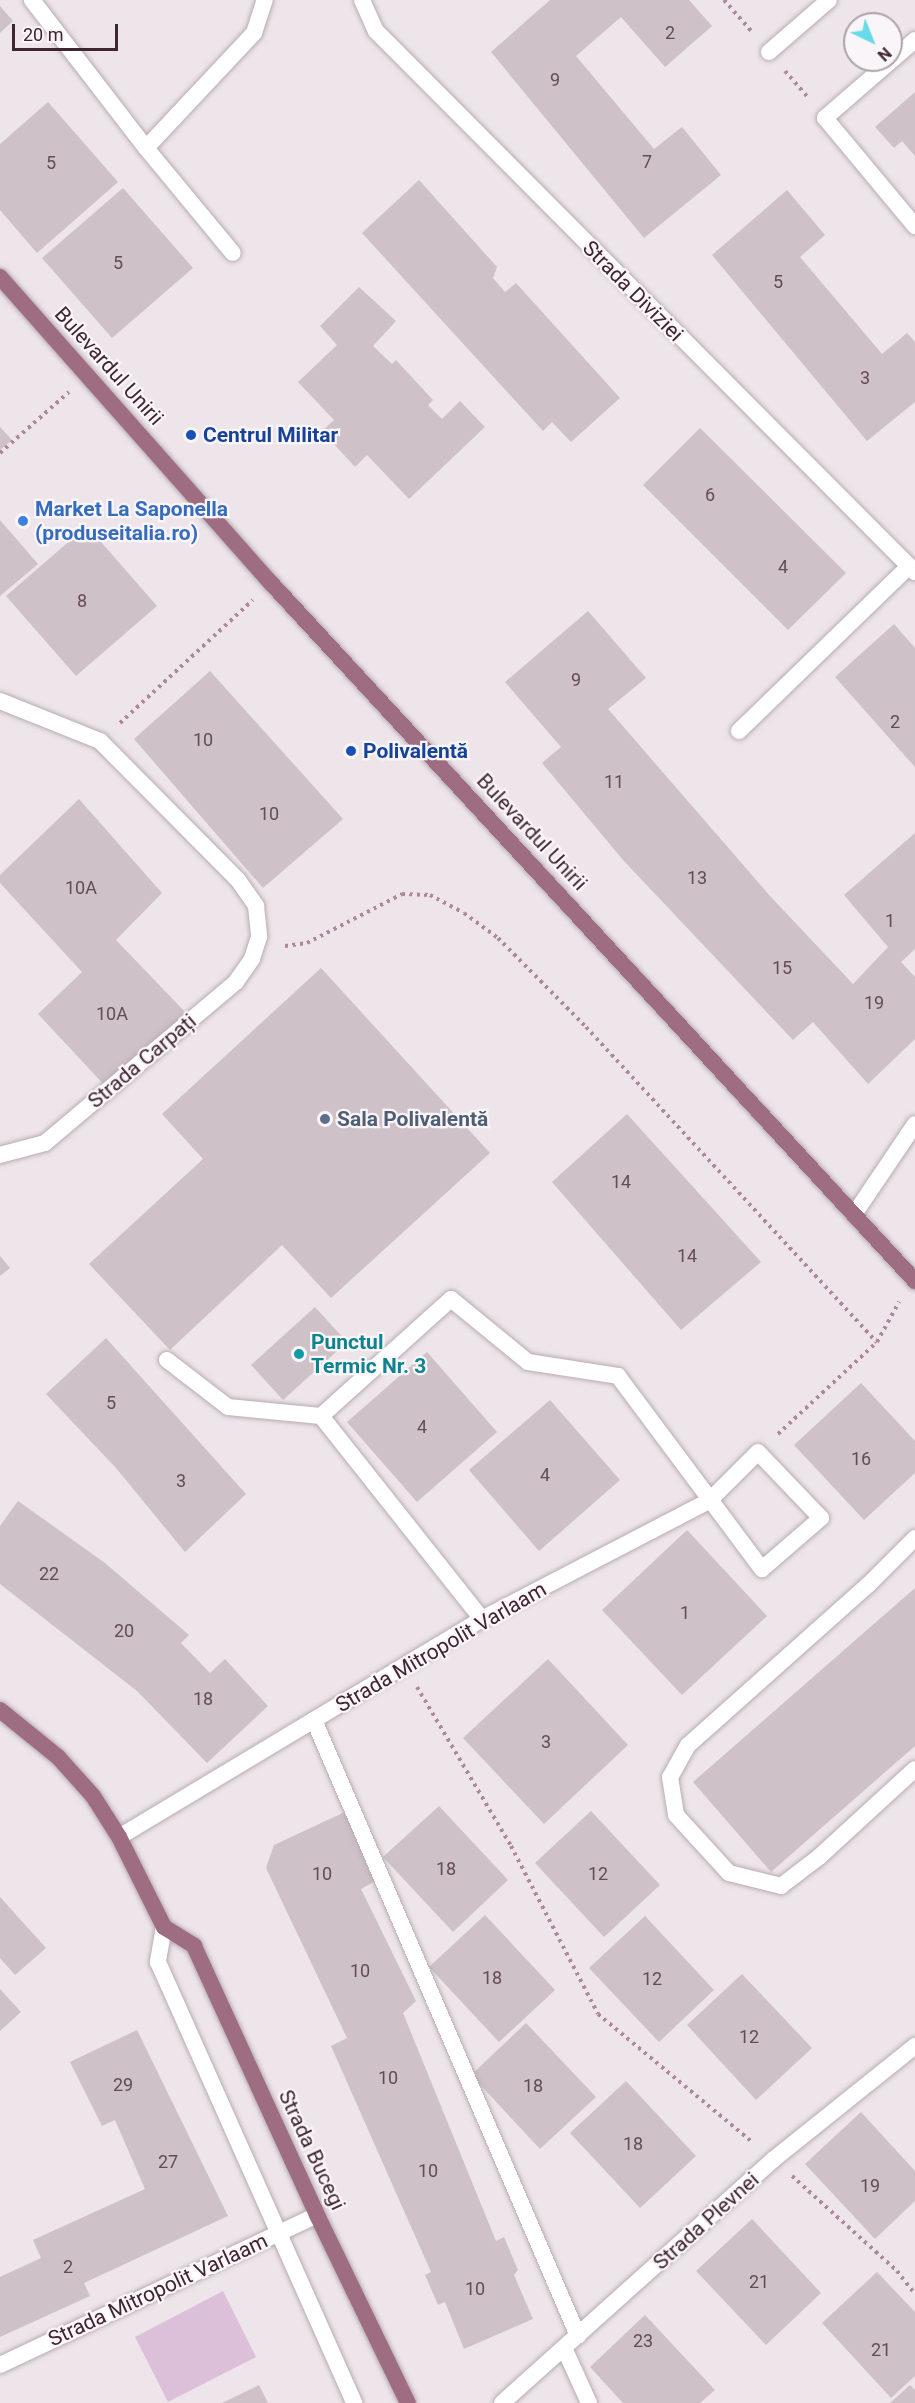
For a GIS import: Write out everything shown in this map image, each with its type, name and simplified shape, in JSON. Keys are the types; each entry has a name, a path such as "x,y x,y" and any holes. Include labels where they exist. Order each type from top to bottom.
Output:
{"main road":[{"name":"Bulevardul Unirii","path":"0,277 271,583 914,1279"},
{"path":"0,1710 58,1757 93,1796 119,1837 164,1927"},
{"name":"Strada Bucegi","path":"164,1927 194,1946 317,2215 408,2403"}],"street":[{"path":"32,0 146,148 233,253"},
{"path":"146,148 254,33 265,0"},
{"name":"Strada Diviziei","path":"362,0 376,31 912,569"},
{"path":"769,52 828,0"},
{"path":"915,40 825,118 915,226"},
{"path":"739,731 912,569"},
{"path":"0,701 100,741 238,880 256,906 259,937"},
{"name":"Strada Carpați","path":"0,1155 45,1143 236,982 252,959 259,937"},
{"path":"855,1213 915,1124"},
{"path":"321,1416 451,1299 528,1362 618,1376 709,1501 762,1569 821,1518 758,1452"},
{"path":"167,1360 228,1407 321,1416 482,1619"},
{"name":"Strada Mitropolit Varlaam","path":"119,1837 482,1619 709,1501 758,1452"},
{"path":"915,1538 869,1584 688,1745 670,1777 676,1815 729,1873 781,1886 819,1857 915,1769"},
{"path":"314,1720 578,2336"},
{"path":"164,1927 158,1962 354,2403"},
{"name":"Strada Plevnei","path":"502,2403 565,2350 774,2159 915,2046"},
{"name":"Strada Mitropolit Varlaam","path":"0,2365 317,2215"},
{"path":"565,2350 589,2403"}],"path":[{"path":"0,453 88,376"},
{"path":"100,741 271,583"},
{"path":"259,937 278,946 308,943 402,894 430,895 464,913 498,938 586,1027 877,1342"},
{"path":"758,1452 877,1342 914,1279"},
{"path":"405,1666 511,1846 598,2014 774,2159 897,2271 915,2294"}],"shaded area":[{"path":"223,2291 256,2357 168,2402 135,2337"}],"building":[{"path":"550,0 689,0 712,26 665,67 621,17 576,56 654,149 682,127 721,175 644,238 491,52"},
{"path":"0,6 13,21 0,33"},
{"path":"915,92 915,156 902,141 894,148 875,127"},
{"path":"48,102 118,182 37,253 0,210 0,144"},
{"path":"419,180 497,267 493,278 505,292 516,283 620,398 571,442 552,422 543,431 362,233"},
{"path":"123,188 193,268 112,338 42,258"},
{"path":"787,190 825,235 800,257 882,354 907,333 915,342 915,402 867,441 712,255"},
{"path":"359,287 396,321 373,346 392,364 396,360 433,400 428,405 442,419 460,401 485,427 409,499 367,455 355,467 322,431 334,420 298,382 337,345 320,326"},
{"path":"0,427 12,440 0,450"},
{"path":"700,428 846,573 788,630 643,485"},
{"path":"0,520 38,564 0,596"},
{"path":"87,526 157,606 76,676 6,596"},
{"path":"588,611 646,678 608,709 770,896 853,984 888,947 844,895 915,833 915,949 901,962 915,977 915,1039 868,1084 813,1022 793,1040 623,860 542,763 561,747 505,682"},
{"path":"894,624 915,648 915,767 835,677"},
{"path":"210,671 343,819 263,888 134,739"},
{"path":"79,799 162,893 116,940 186,1013 107,1088 38,1014 82,972 0,883 0,875"},
{"path":"321,968 490,1153 331,1298 282,1245 170,1350 89,1264 203,1159 162,1114"},
{"path":"627,1114 761,1262 681,1330 552,1182"},
{"path":"0,1256 10,1268 0,1276"},
{"name":"Punctul Termic Nr. 3","path":"315,1307 347,1342 283,1400 251,1365"},
{"path":"106,1338 246,1494 185,1552 116,1468 46,1394"},
{"path":"427,1352 497,1432 417,1502 347,1422"},
{"path":"861,1383 915,1441 915,1473 864,1520 794,1445"},
{"path":"550,1400 620,1480 539,1551 469,1470"},
{"path":"18,1501 105,1563 189,1635 181,1643 210,1673 225,1659 268,1706 207,1763 137,1691 0,1584 0,1526"},
{"path":"687,1530 767,1616 682,1695 602,1610"},
{"path":"915,1588 915,1746 771,1872 693,1782"},
{"path":"548,1659 628,1745 544,1824 463,1738"},
{"path":"439,1806 508,1880 453,1932 383,1857"},
{"path":"347,1811 377,1880 361,1889 416,2001 403,2013 496,2241 504,2237 518,2270 514,2275 533,2319 464,2349 445,2302 438,2305 425,2275 431,2272 331,2046 347,2038 266,1868 274,1845"},
{"path":"591,1811 660,1885 604,1937 535,1863"},
{"path":"0,1897 46,1948 15,1975 0,1958"},
{"path":"485,1915 555,1990 499,2042 429,1967"},
{"path":"645,1916 714,1990 659,2042 589,1968"},
{"path":"742,1974 812,2048 756,2100 687,2025"},
{"path":"0,1989 21,2012 0,2031"},
{"path":"526,2023 596,2097 540,2149 471,2075"},
{"path":"137,2030 228,2216 84,2283 90,2296 0,2337 0,2277 41,2258 33,2240 145,2189 115,2120 102,2126 70,2062"},
{"path":"626,2081 696,2156 640,2208 570,2133"},
{"path":"861,2112 915,2171 915,2201 875,2239 805,2164"},
{"path":"752,2219 821,2293 766,2345 696,2271"},
{"path":"877,2272 915,2312 915,2376 891,2398 822,2323"},
{"path":"645,2315 715,2390 700,2403 623,2403 590,2367"},
{"path":"259,2385 268,2403 222,2403"},
{"path":"910,2385 915,2390 915,2403 890,2403"}],"place":[{"name":"Centrul Militar","path":"191,435"},
{"name":"Market La Saponella (produseitalia.ro)","path":"23,521"},
{"name":"Polivalentă","path":"351,751"},
{"name":"Sala Polivalentă","path":"325,1119"},
{"name":"Punctul Termic Nr. 3","path":"299,1354"}]}
